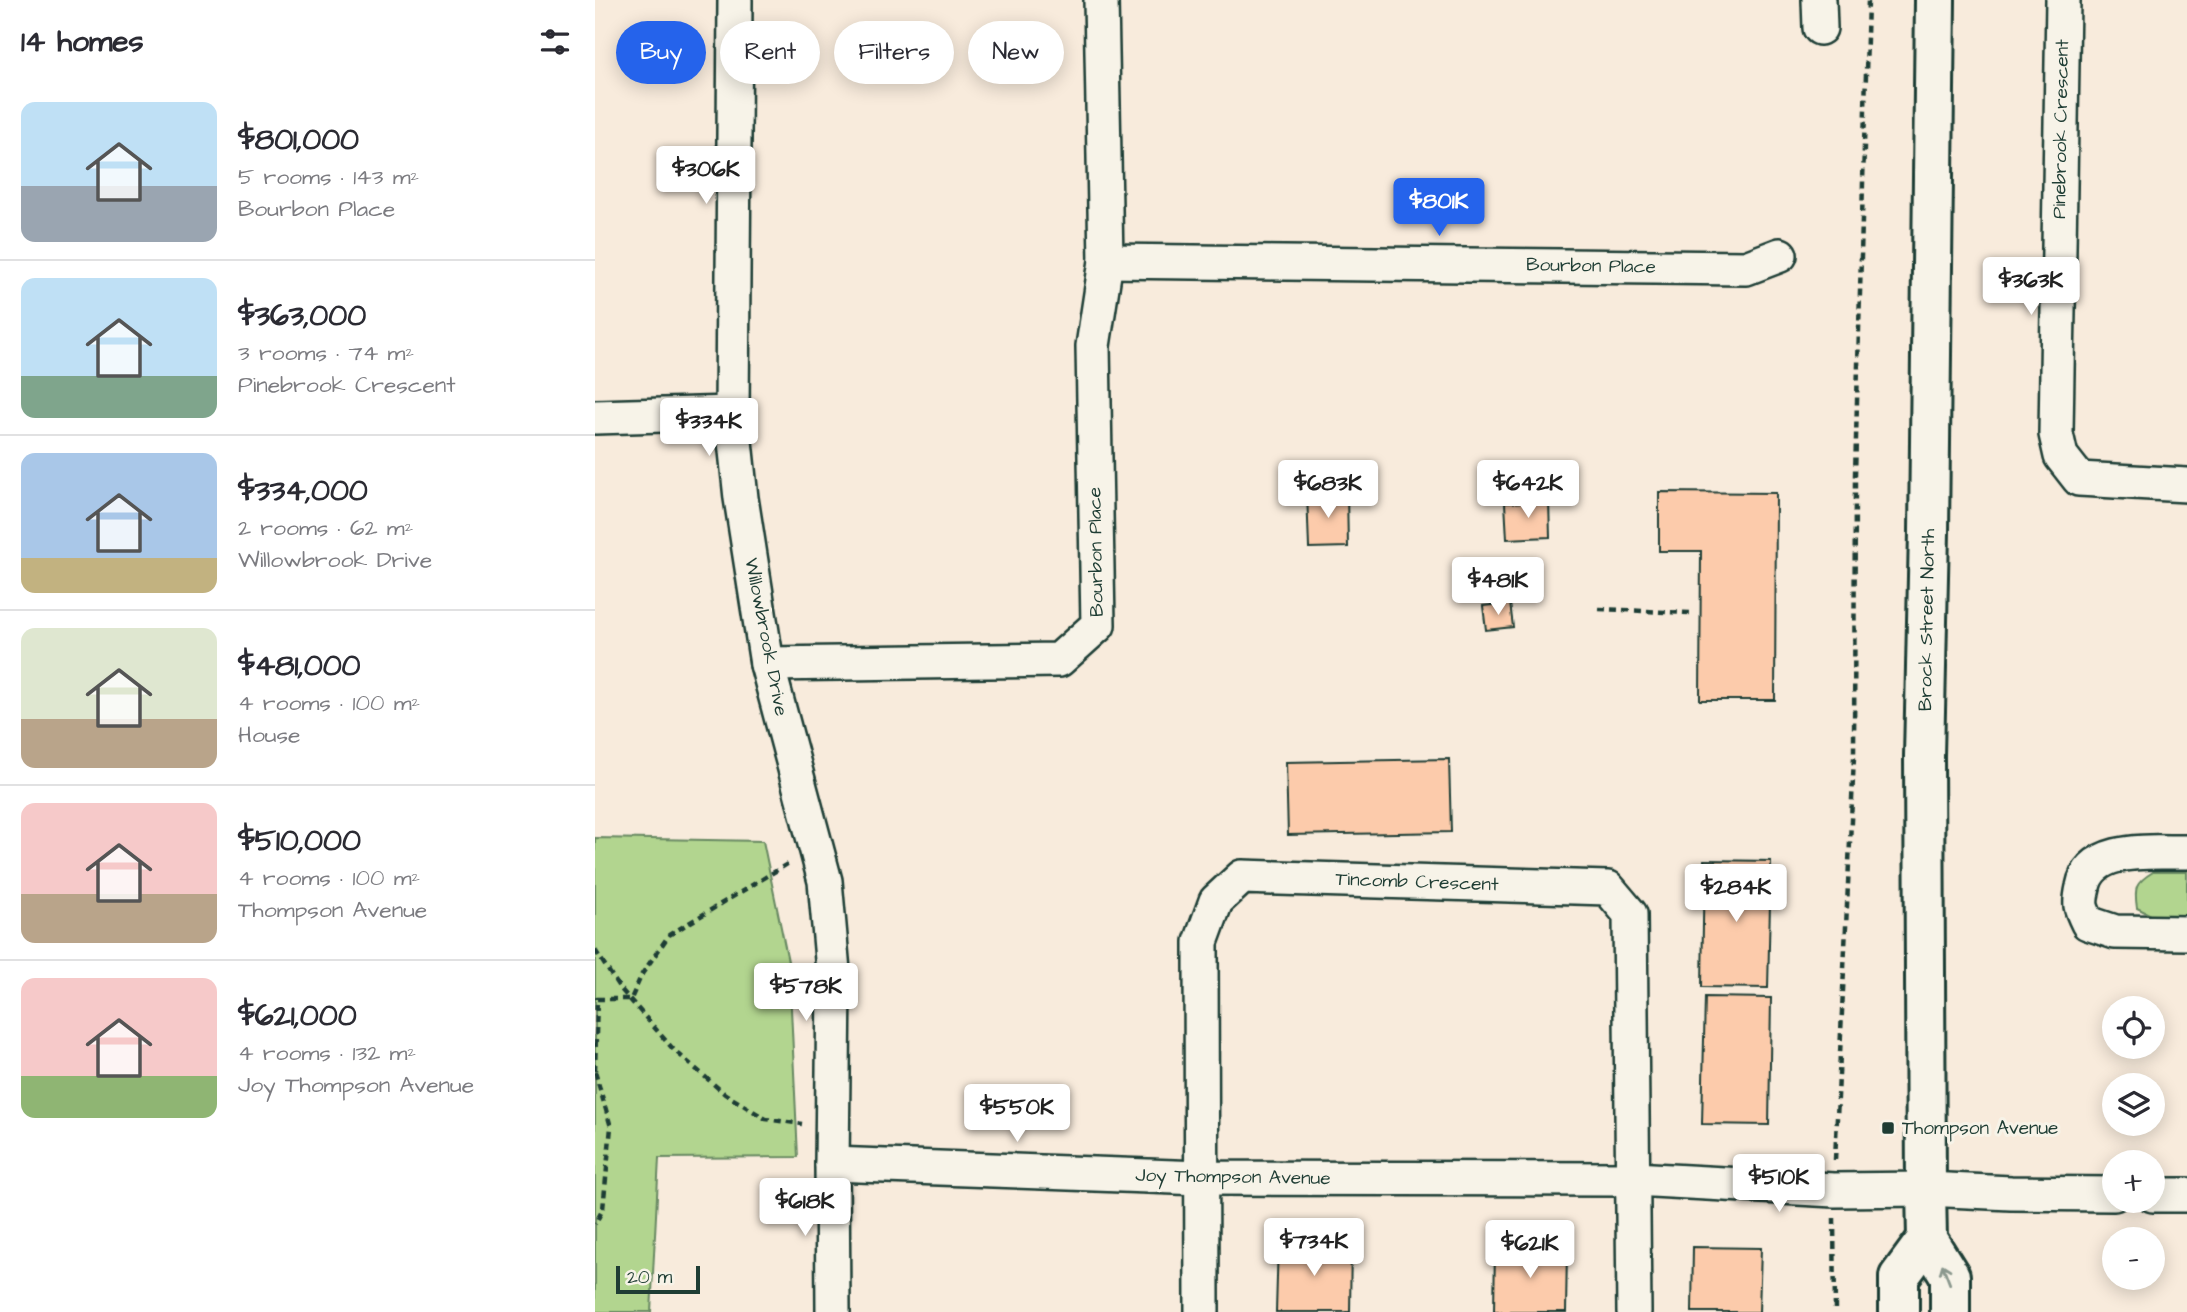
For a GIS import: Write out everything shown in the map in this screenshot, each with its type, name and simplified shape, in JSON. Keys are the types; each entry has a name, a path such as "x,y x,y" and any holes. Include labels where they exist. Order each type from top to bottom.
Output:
{"main road":[{"name":"Brock Street North","path":"1927,1239 1924,756 1935,0"},
{"path":"1899,1312 1899,1277 1927,1239 1950,1276 1950,1312"}],"street":[{"name":"Willowbrook Drive","path":"735,0 732,413 741,498 767,664 825,881 834,982 833,1312"},
{"name":"Bourbon Place","path":"767,664 1059,660 1098,625 1093,346 1106,261 1101,0"},
{"name":"Pinebrook Crescent","path":"2063,0 2056,434 2061,456 2079,479 2187,485"},
{"name":"Bourbon Place","path":"1106,261 1746,268 1780,255"},
{"path":"595,418 732,413"},
{"path":"2187,852 2128,853 2097,862 2085,878 2079,906 2088,923 2115,932 2187,933"},
{"name":"Tincomb Crescent","path":"1202,1312 1201,942 1216,901 1242,877 1608,888 1630,914 1634,1312"},
{"name":"Joy Thompson Avenue","path":"832,1164 1201,1178 1634,1180"},
{"path":"1634,1180 1834,1190 1926,1189 2102,1194"},
{"path":"2165,1195 2187,1195"}],"path":[{"path":"1835,1312 1834,1190 1854,757 1855,475 1868,0"},
{"path":"1599,609 1690,613"},
{"path":"631,999 642,974 669,936 816,847"},
{"path":"595,950 619,987 674,1050 725,1094 766,1119 832,1129"},
{"path":"595,1224 603,1209 611,1127 595,1072 597,999 631,999"}],"green space":[{"path":"595,838 763,841 789,966 798,1157 659,1158 651,1312 595,1312"},
{"path":"2153,872 2187,872 2187,918 2155,917 2137,908 2137,887 2142,879"}],"building":[{"path":"1307,492 1347,492 1348,547 1309,548"},
{"path":"1659,492 1776,493 1775,700 1700,700 1701,551 1659,551"},
{"path":"1549,501 1550,537 1507,539 1505,503"},
{"path":"1510,603 1513,627 1486,630 1483,606"},
{"path":"1449,759 1451,832 1288,835 1286,762"},
{"path":"1704,860 1771,861 1768,988 1702,987"},
{"path":"1705,997 1771,998 1769,1125 1702,1124"},
{"path":"1278,1242 1351,1244 1350,1312 1276,1312"},
{"path":"1693,1247 1761,1248 1759,1312 1692,1312"},
{"path":"1495,1248 1567,1248 1566,1312 1494,1312"}],"place":[{"name":"Thompson Avenue","path":"1888,1128"}]}
